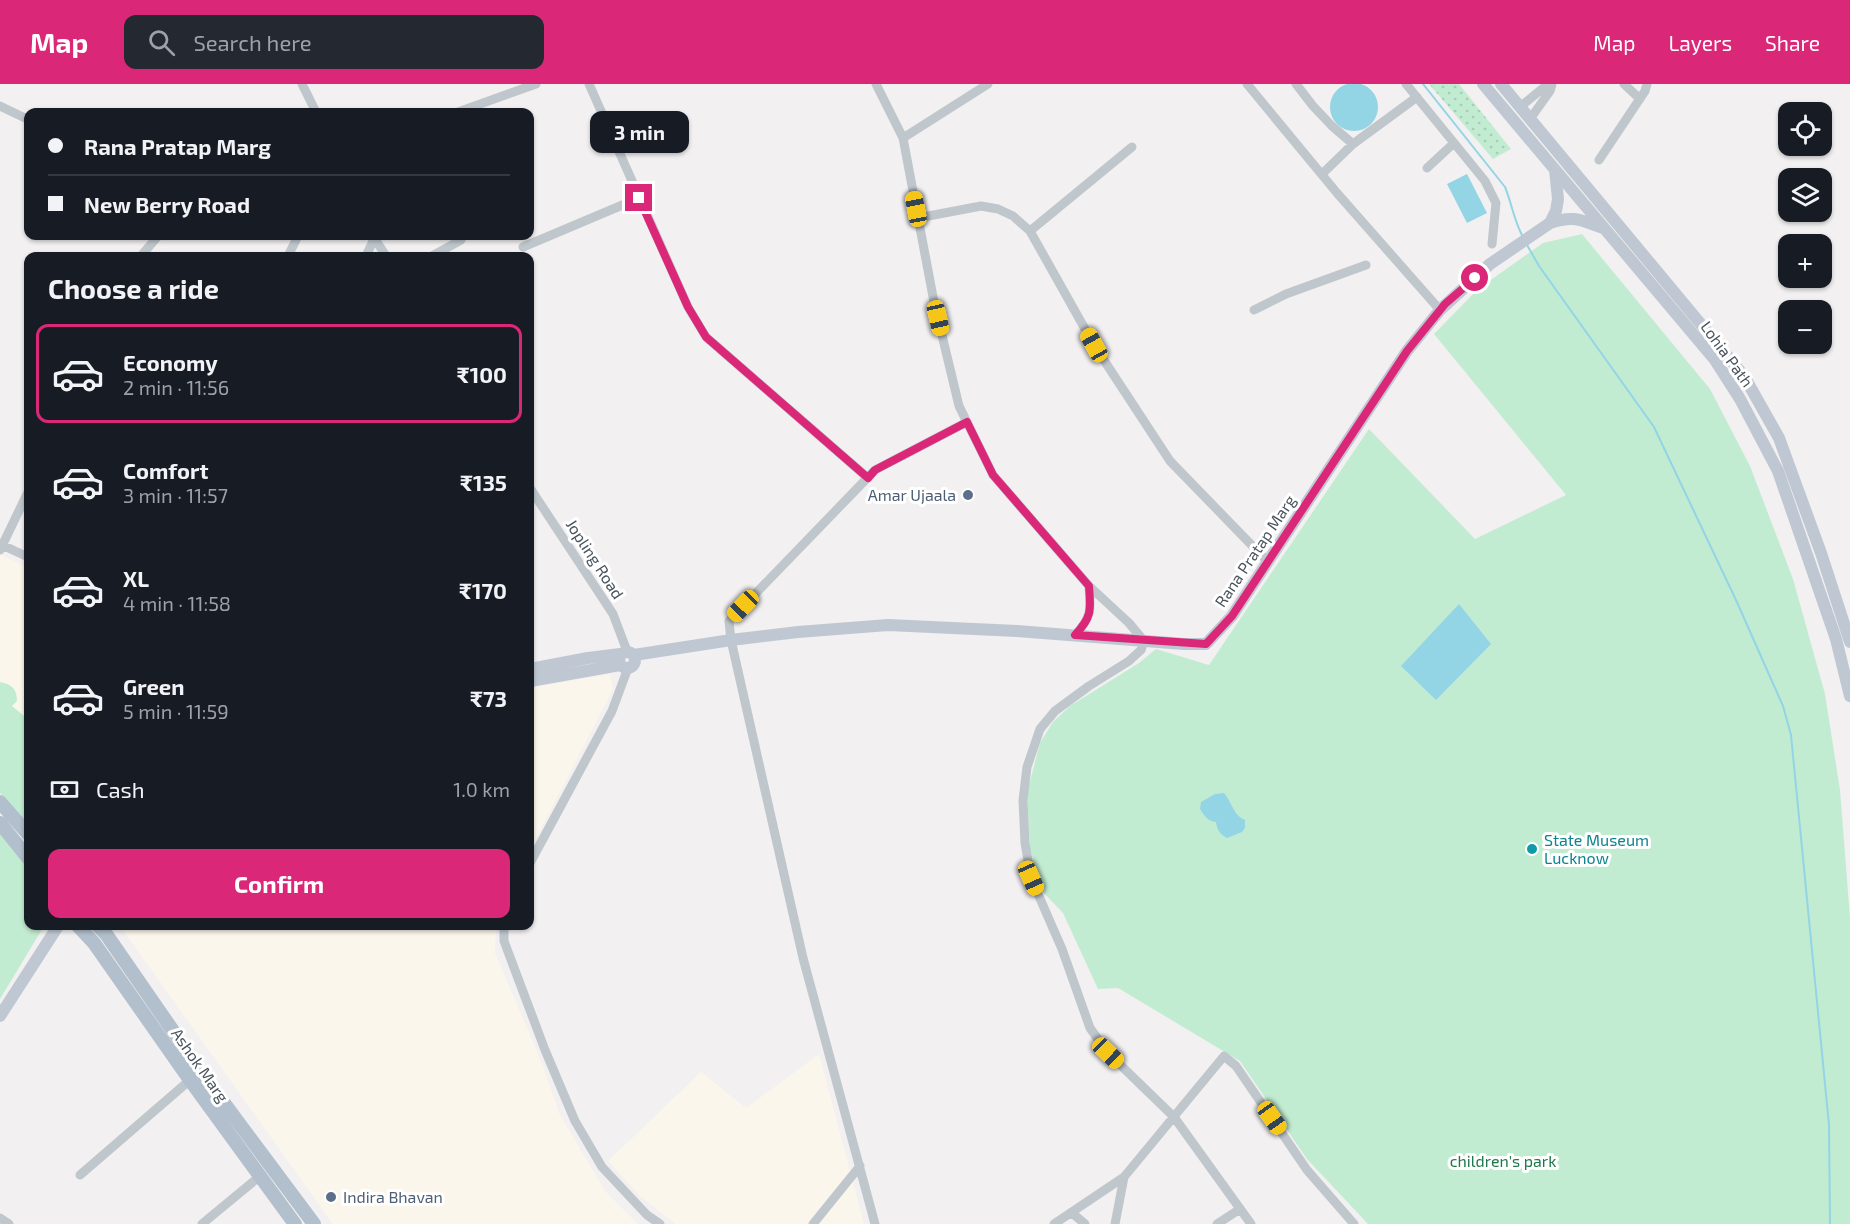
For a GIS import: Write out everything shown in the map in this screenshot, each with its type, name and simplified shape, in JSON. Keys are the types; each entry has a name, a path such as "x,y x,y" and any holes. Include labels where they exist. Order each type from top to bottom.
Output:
{"main road":[{"name":"Lohia Path","path":"1483,84 1715,360 1740,399 1778,471 1836,639 1850,696"},
{"name":"Lohia Path","path":"1501,84 1744,376 1779,438 1850,642"},
{"path":"1547,225 1556,211 1558,199 1555,170"},
{"path":"1547,225 1564,218 1604,229"},
{"name":"Rana Pratap Marg","path":"534,680 626,659 731,640 888,625 1206,644 1232,616 1407,351 1440,310 1490,264 1547,225"},
{"name":"Rana Pratap Marg","path":"534,668 588,658 626,659"},
{"path":"0,802 24,829"},
{"path":"0,823 24,853"},
{"path":"0,1016 55,930"},
{"name":"Ashok Marg","path":"82,930 94,943 295,1224"},
{"name":"Ashok Marg","path":"102,930 222,1102 314,1224"}],"street":[{"path":"302,84 314,108"},
{"path":"469,108 536,84"},
{"path":"589,84 688,307 706,337 868,478"},
{"path":"876,84 903,138 934,302 959,406 993,475 1089,586 1144,640 1141,650 1129,661 1055,711 1040,729 1027,766 1023,800 1025,843 1031,878 1062,949 1090,1028 1108,1053 1174,1117 1251,1224"},
{"path":"903,138 988,84"},
{"path":"1247,84 1440,310"},
{"path":"1296,84 1332,126 1353,144"},
{"path":"1406,84 1485,181 1496,204 1492,244"},
{"path":"1520,106 1550,84"},
{"path":"1530,119 1550,91 1550,84"},
{"path":"1624,84 1640,99"},
{"path":"1599,160 1640,99 1647,84"},
{"path":"1322,174 1353,144 1417,97"},
{"path":"0,106 24,118"},
{"path":"1427,168 1454,143"},
{"path":"1030,231 1132,147"},
{"path":"523,247 639,198"},
{"path":"918,218 981,206 998,208 1013,216 1030,231 1094,345 1170,460 1268,562"},
{"path":"144,252 155,240"},
{"path":"439,252 461,240"},
{"path":"1254,310 1286,294 1366,265"},
{"path":"875,1224 803,958 731,640 729,621 875,470 967,422"},
{"name":"Jopling Road","path":"534,494 613,614 626,659"},
{"path":"24,500 1,546 24,555"},
{"path":"1075,635 1087,622 1091,609 1089,586"},
{"path":"534,856 612,711 626,659"},
{"path":"504,930 504,941 545,1050 575,1121 602,1167 647,1215 660,1224"},
{"path":"1054,1224 1125,1177 1224,1056 1236,1066 1307,1170 1354,1224"},
{"path":"80,1175 190,1080"},
{"path":"813,1224 860,1166"},
{"path":"207,1222 260,1176"},
{"path":"1115,1224 1125,1177"},
{"path":"1217,1224 1240,1209"},
{"path":"1072,1213 1085,1224"},
{"path":"0,1218 9,1224"}],"shaded area":[{"path":"0,554 24,566 24,822 0,795"},
{"path":"610,674 613,689 534,842 534,687"},
{"path":"123,930 496,930 495,953 541,1061 560,1115 605,1191 638,1224 333,1224"},
{"path":"819,1054 864,1224 676,1224 641,1197 608,1161 701,1072 746,1108"}],"green space":[{"path":"1429,84 1459,84 1511,149 1493,159"},
{"name":"children's park","path":"1582,234 1710,389 1750,466 1793,579 1825,694 1840,790 1850,918 1850,1224 1368,1224 1307,1159 1240,1061 1118,988 1098,989 1063,913 1044,893 1030,850 1027,793 1040,743 1053,722 1070,706 1139,663 1156,649 1209,665 1369,429 1475,539 1566,495 1434,334 1478,289 1543,243"},
{"path":"0,682 13,688 17,701 12,706 24,716 24,820 0,793"},
{"path":"0,830 24,858 24,930 41,930 0,999"}],"water":[{"path":"1354,83 1371,90 1378,107 1371,124 1354,131 1337,124 1330,107 1337,90"},
{"path":"1467,174 1487,213 1467,223 1447,184"},
{"path":"1459,604 1491,644 1436,700 1401,666"},
{"path":"1224,793 1235,812 1245,820 1245,828 1242,832 1227,838 1219,832 1216,822 1208,819 1200,809 1201,802 1215,794"}],"waterway":[{"path":"1423,84 1505,187 1523,237"},
{"path":"1527,245 1539,266 1654,427 1736,600 1783,706 1791,735 1829,1125 1830,1224"}],"place":[{"name":"Amar Ujaala","path":"968,495"},
{"name":"State Museum Lucknow","path":"1532,849"},
{"name":"Indira Bhavan","path":"331,1197"}],"route":[{"path":"639,198 688,307 706,337 868,478 875,470 967,422 993,475 1089,586 1091,609 1087,622 1075,635 1206,644 1232,616 1407,351 1445,304 1475,278"}]}
